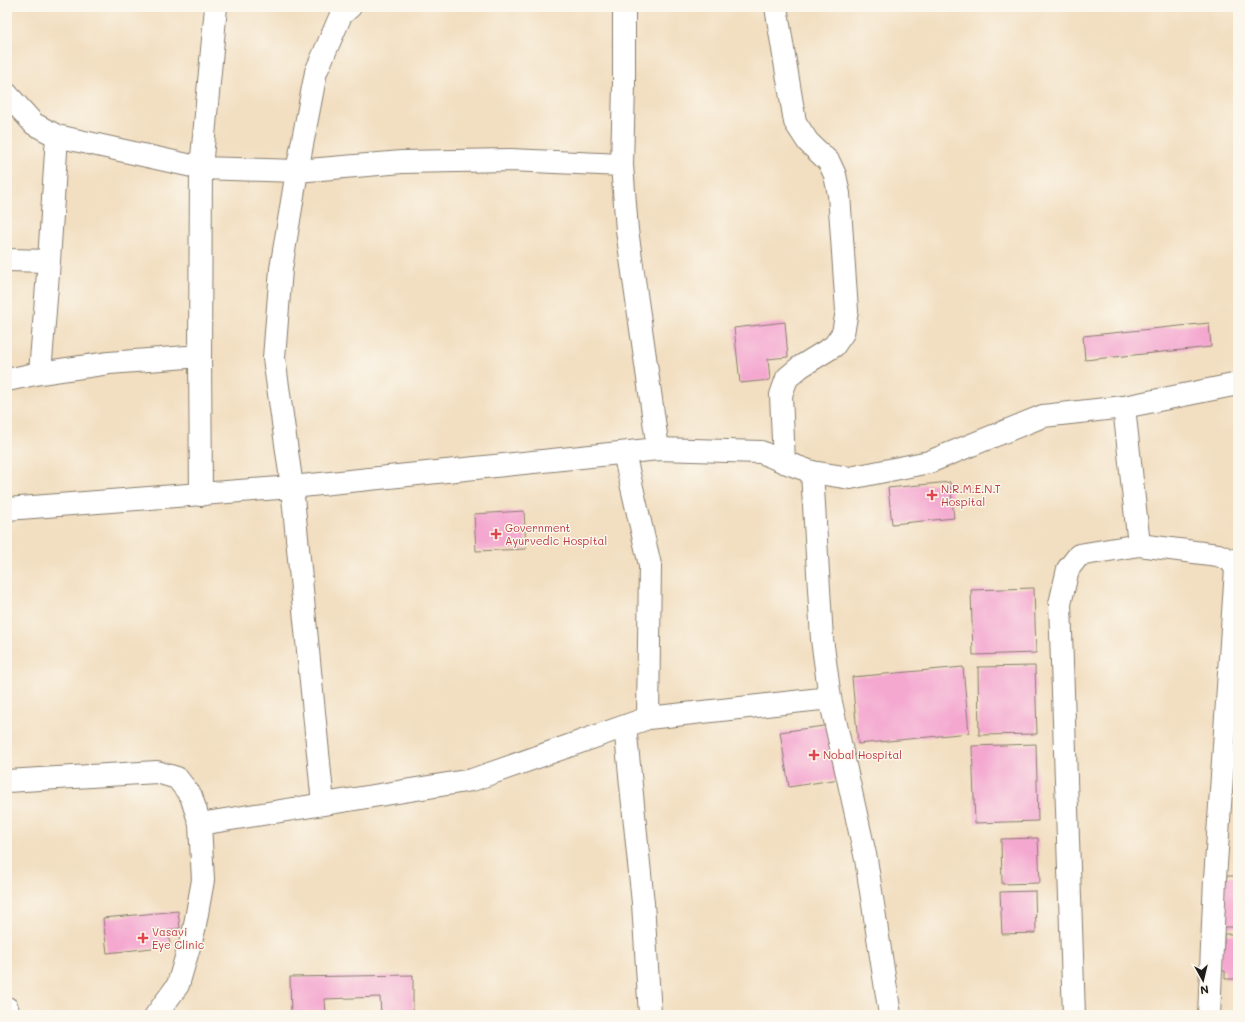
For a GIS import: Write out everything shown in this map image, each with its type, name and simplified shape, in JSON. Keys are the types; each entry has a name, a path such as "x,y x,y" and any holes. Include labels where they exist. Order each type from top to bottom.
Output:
{"street":[{"path":"201,495 201,168 216,7"},
{"path":"323,804 292,487 274,358 281,270 297,171 316,72 341,15 350,7"},
{"path":"624,7 622,165 627,230 658,449"},
{"path":"776,7 795,122 808,142 829,162 835,175 839,194 847,311 843,334 834,346 800,367 787,378 781,395 784,462"},
{"path":"7,94 34,124 57,136 201,168 297,171 402,162 510,160 622,165"},
{"path":"40,373 57,136"},
{"path":"7,260 49,261"},
{"path":"7,380 40,373 109,363 200,356"},
{"path":"7,509 292,487 658,449 761,452 812,472 850,478 929,462 1043,416 1124,407 1238,384"},
{"path":"1124,407 1139,544"},
{"path":"624,453 650,565 648,718"},
{"path":"812,472 822,639 830,698 866,859 890,1015"},
{"path":"1074,1015 1060,604 1068,569 1079,555 1139,544 1218,555 1230,560 1236,570 1215,879 1209,1015"},
{"path":"200,824 472,780 648,718 830,698"},
{"path":"625,726 643,903 650,1015"},
{"path":"7,781 156,772 177,778 191,796 200,824 203,880 194,930 178,985 156,1015"},
{"path":"7,1008 9,1015"}],"building":[{"path":"785,322 788,357 768,359 770,380 740,383 734,328"},
{"path":"1209,323 1211,347 1085,360 1083,336"},
{"path":"950,482 954,518 892,524 888,488"},
{"path":"524,511 526,549 476,551 474,514"},
{"path":"1034,588 1036,653 973,655 971,590"},
{"path":"1035,666 1037,734 979,735 978,667"},
{"path":"963,667 969,733 858,744 852,677"},
{"path":"831,725 839,779 789,787 780,732"},
{"path":"1036,744 1038,821 975,823 972,746"},
{"path":"1038,838 1040,883 1002,884 1001,839"},
{"path":"1221,876 1238,876 1238,927 1220,927"},
{"path":"1035,891 1036,933 1002,934 1000,892"},
{"path":"178,911 180,928 169,930 170,946 107,953 103,918"},
{"path":"1224,934 1238,934 1238,979 1225,979 1225,971 1220,970 1219,944 1224,944"},
{"path":"413,975 413,1015 381,1015 380,997 325,999 326,1015 291,1015 290,977"}],"place":[{"name":"N.R.M.E.N.T Hospital","path":"932,495"},
{"name":"Government Ayurvedic Hospital","path":"496,534"},
{"name":"Nobal Hospital","path":"814,755"},
{"name":"Vasavi Eye Clinic","path":"143,938"}]}
